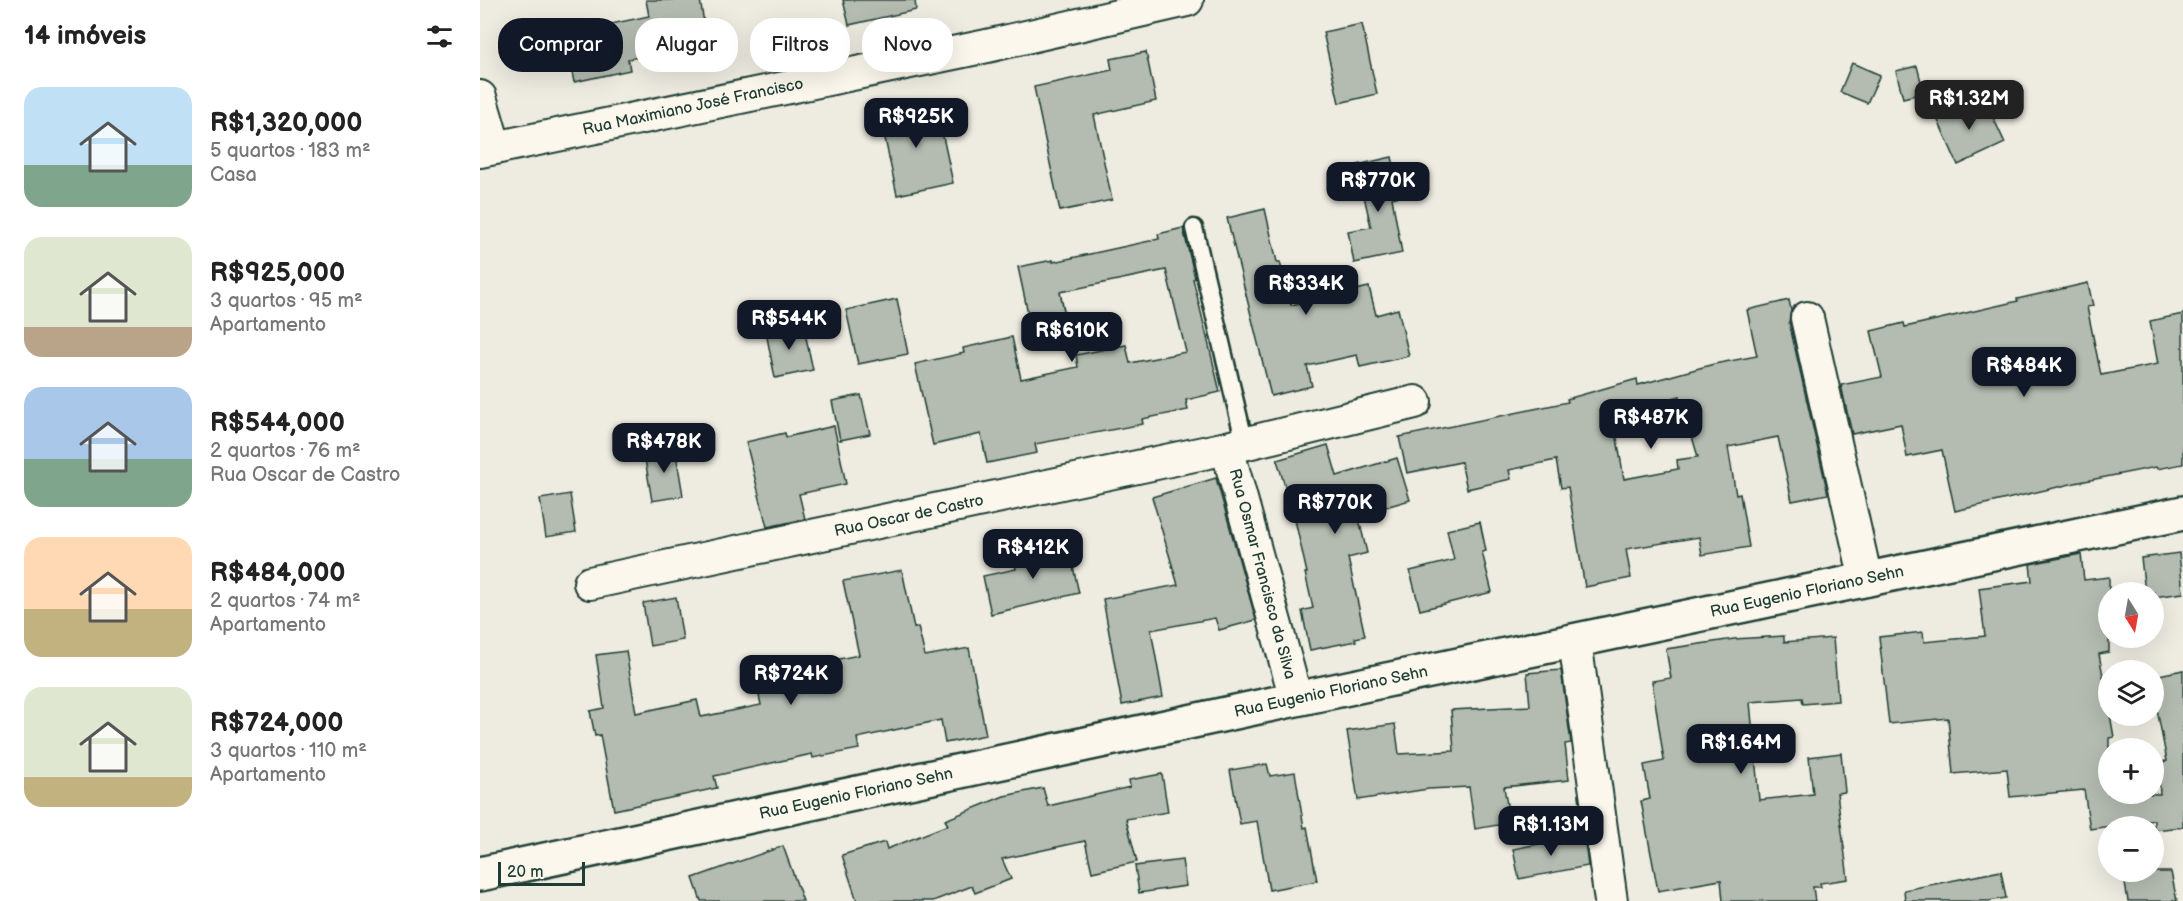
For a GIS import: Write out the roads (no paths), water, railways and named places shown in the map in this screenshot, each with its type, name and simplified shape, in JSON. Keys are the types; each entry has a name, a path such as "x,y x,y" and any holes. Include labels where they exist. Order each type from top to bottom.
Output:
{"street":[{"name":"Rua Maximiano José Francisco","path":"487,150 987,46 1188,0"},
{"path":"480,97 487,150"},
{"path":"1807,318 1866,580"},
{"name":"Rua Oscar de Castro","path":"590,583 1236,446 1415,402"},
{"name":"Rua Osmar Francisco da Silva","path":"1236,446 1296,699"},
{"name":"Rua Eugenio Floriano Sehn","path":"480,874 1296,699 2183,513"},
{"path":"1575,641 1611,901"}],"lane":[{"path":"1194,228 1236,446"}]}
